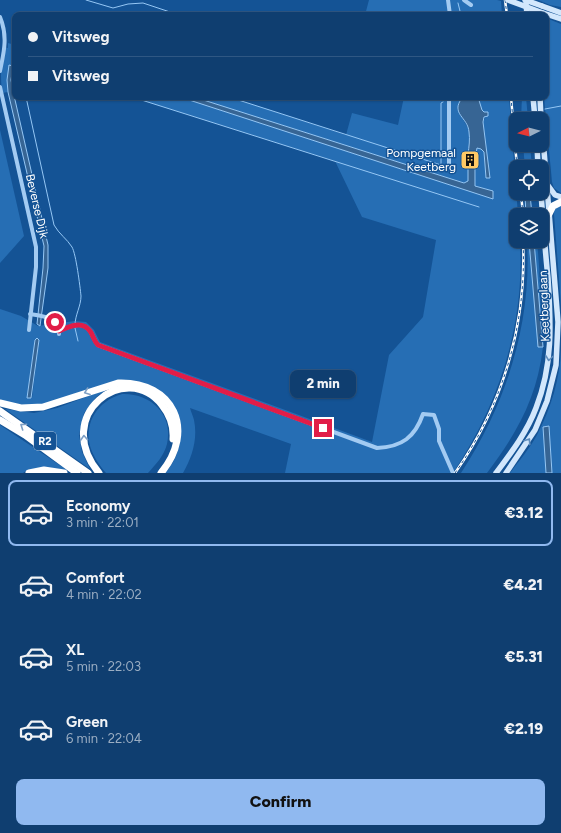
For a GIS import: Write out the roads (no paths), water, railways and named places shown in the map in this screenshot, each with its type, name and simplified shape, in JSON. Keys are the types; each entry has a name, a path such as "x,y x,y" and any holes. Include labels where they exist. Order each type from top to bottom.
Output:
{"highway":[{"path":"550,214 553,206 561,202"},
{"path":"0,404 21,408 43,407 118,383 141,385 154,390 163,397 171,407 177,424 178,433 174,453 161,473"},
{"path":"99,473 86,453 84,447 83,430 85,421 98,400 110,392 131,388 148,393 160,402 168,413 172,425 172,444 170,452 156,473"},
{"name":"R2","path":"0,411 88,473"},
{"name":"R2","path":"0,420 25,435 77,473"},
{"path":"29,473 44,470 64,473"}],"main road":[{"path":"508,0 539,12"},
{"path":"527,12 525,0 561,13"},
{"path":"532,0 533,12"},
{"path":"549,15 561,19"},
{"path":"533,100 534,112"},
{"path":"540,100 541,112"},
{"path":"549,188 555,195 561,197"},
{"name":"Keetberglaan","path":"496,473 525,432 543,390 547,370 550,344 550,314 541,200"},
{"name":"Keetberglaan","path":"506,473 535,430 547,401 556,365 558,322 548,200"}],"street":[{"path":"448,0 450,12"},
{"path":"464,0 471,5"},
{"path":"0,17 5,35 5,45 0,71"},
{"name":"Beverse Dijk","path":"0,87 36,247 36,267 29,330"},
{"path":"449,165 450,100"},
{"path":"30,314 51,318 55,322 59,333 71,326 85,326 98,345 377,448 395,446 405,441 414,433 423,414 434,414 440,429 439,441 453,473"}],"waterway":[{"path":"86,0 113,8 128,4 143,3 170,12"},
{"path":"458,3 460,12"},
{"path":"27,100 54,225 68,241 75,256 81,296 75,325"},
{"path":"141,100 479,207"},
{"path":"238,100 441,165 441,103 443,102"},
{"path":"545,109 561,106"},
{"path":"75,328 78,341"}],"railway":[{"path":"505,0 507,12"},
{"path":"511,100 516,160"},
{"path":"522,200 522,208"},
{"path":"455,473 472,447 486,420 499,392 508,363 516,333 521,303 523,248"}],"place":[{"name":"Pompgemaal Keetberg","path":"470,160"}]}
